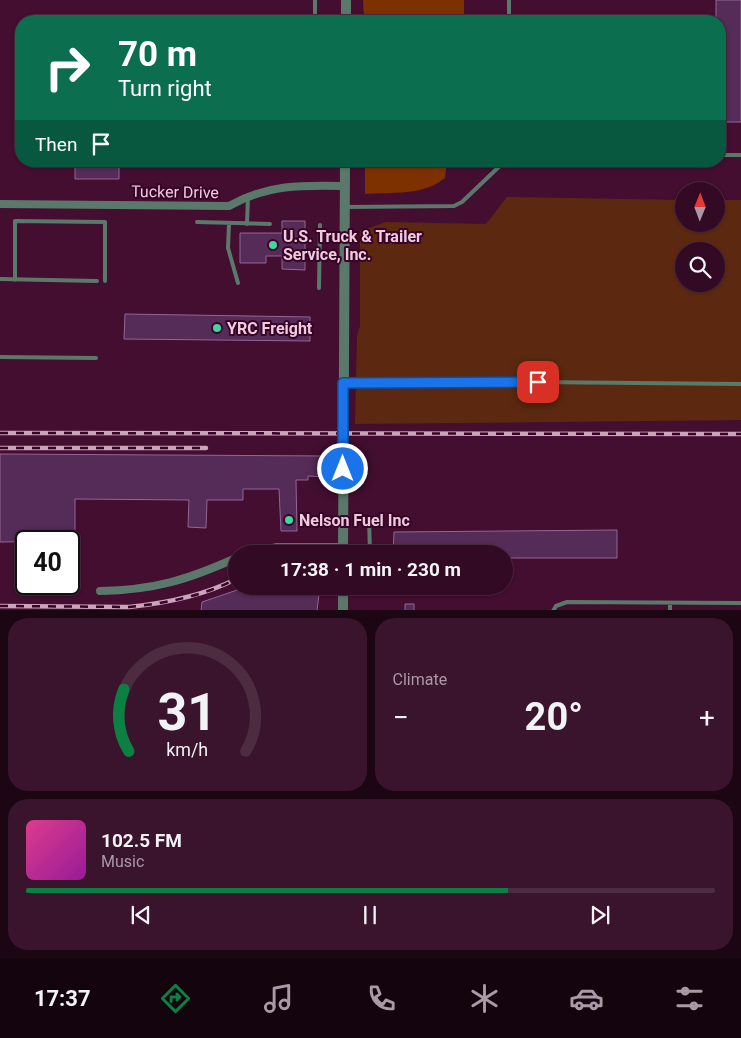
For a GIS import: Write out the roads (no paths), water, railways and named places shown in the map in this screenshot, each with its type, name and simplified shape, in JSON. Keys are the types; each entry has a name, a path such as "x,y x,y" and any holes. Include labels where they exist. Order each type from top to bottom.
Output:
{"street":[{"path":"346,0 346,15"},
{"path":"343,545 345,167"},
{"name":"Tucker Drive","path":"0,204 229,206 248,196 292,185 345,186"},
{"path":"100,591 150,588 199,574 228,561"},
{"path":"343,595 343,610"}],"lane":[{"path":"315,0 315,15"},
{"path":"509,0 509,15"},
{"path":"726,155 741,155"},
{"path":"345,207 454,206 462,202 500,167"},
{"path":"247,224 248,196"},
{"path":"15,280 14,221 105,222 105,281"},
{"path":"197,222 270,224"},
{"path":"229,223 228,248 238,283"},
{"path":"319,288 320,225"},
{"path":"0,279 96,281"},
{"path":"0,357 96,358"},
{"path":"343,383 441,381 741,384"},
{"path":"370,518 370,545"},
{"path":"553,610 556,606 568,602 741,603"},
{"path":"670,602 670,610"}],"railway":[{"path":"0,433 741,434"},
{"path":"0,448 206,448"},
{"path":"0,606 129,607 184,598 228,583"}],"place":[{"name":"U.S. Truck & Trailer Service, Inc.","path":"273,245"},
{"name":"YRC Freight","path":"217,328"},
{"name":"Nelson Fuel Inc","path":"289,520"}]}
